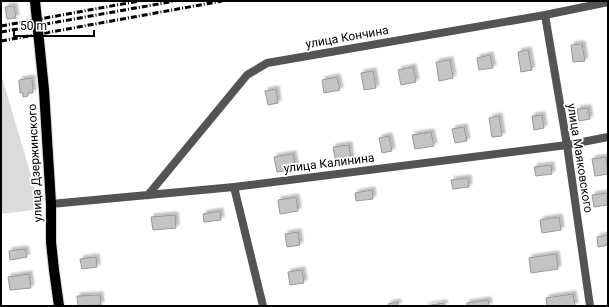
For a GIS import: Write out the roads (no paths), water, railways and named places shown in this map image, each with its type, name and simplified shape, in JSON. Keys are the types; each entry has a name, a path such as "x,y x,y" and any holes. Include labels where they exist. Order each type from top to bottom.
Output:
{"main road":[{"name":"улица Дзержинского","path":"35,1 44,90 51,204 51,242 59,306"}],"street":[{"name":"улица Кончина","path":"148,195 247,75 267,63 545,15 608,2"},
{"name":"улица Маяковского","path":"545,15 590,306"},
{"name":"улица Калинина","path":"51,204 234,187 566,144 608,137"},
{"path":"234,187 263,306"}],"railway":[{"path":"1,26 139,1"},
{"path":"1,32 175,1"},
{"path":"1,41 222,1"}]}
